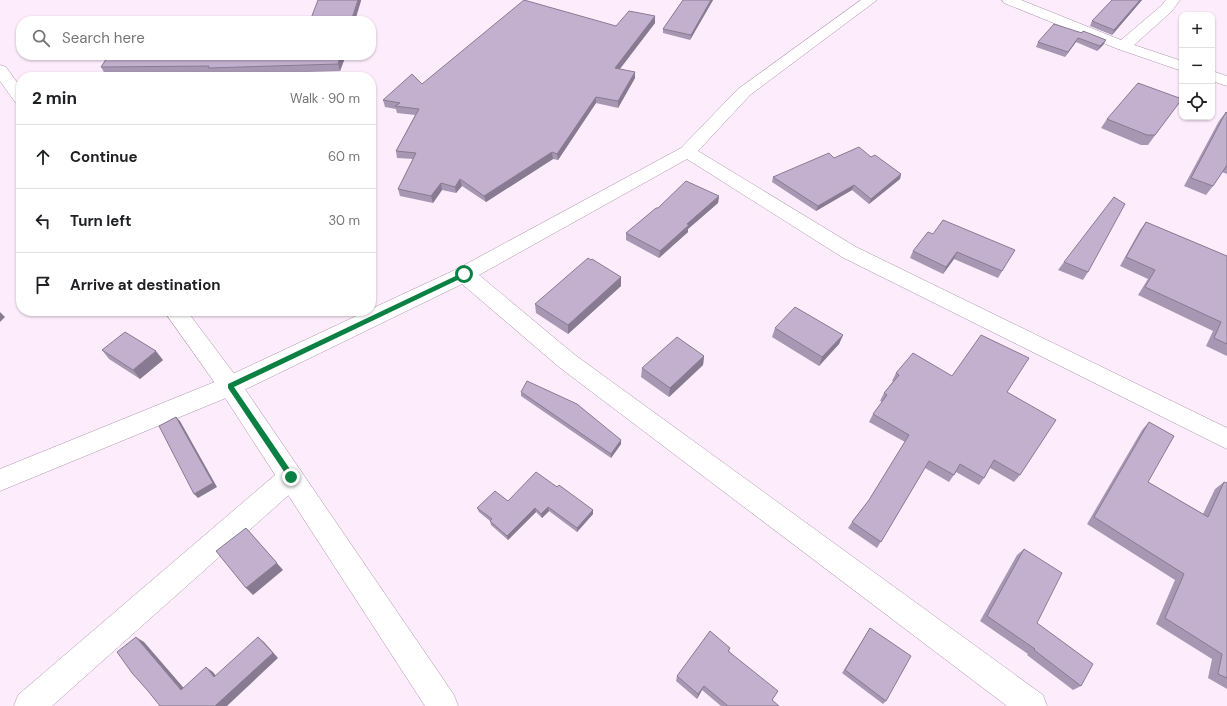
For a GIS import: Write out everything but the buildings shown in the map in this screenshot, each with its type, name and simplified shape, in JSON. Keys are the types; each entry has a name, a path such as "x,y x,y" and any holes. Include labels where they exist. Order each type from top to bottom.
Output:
{"street":[{"path":"0,480 230,386 464,274 688,152 744,92 870,0"},
{"path":"1009,0 1123,46 1179,65"},
{"path":"1123,46 1166,9 1173,0"},
{"path":"0,70 16,92"},
{"path":"1215,77 1227,81"},
{"path":"688,152 849,252 1227,439"},
{"path":"464,274 567,361 1032,706"},
{"path":"179,316 230,386 443,706"},
{"path":"29,706 291,477"}],"route":[{"path":"291,477 230,386 464,274"}]}
